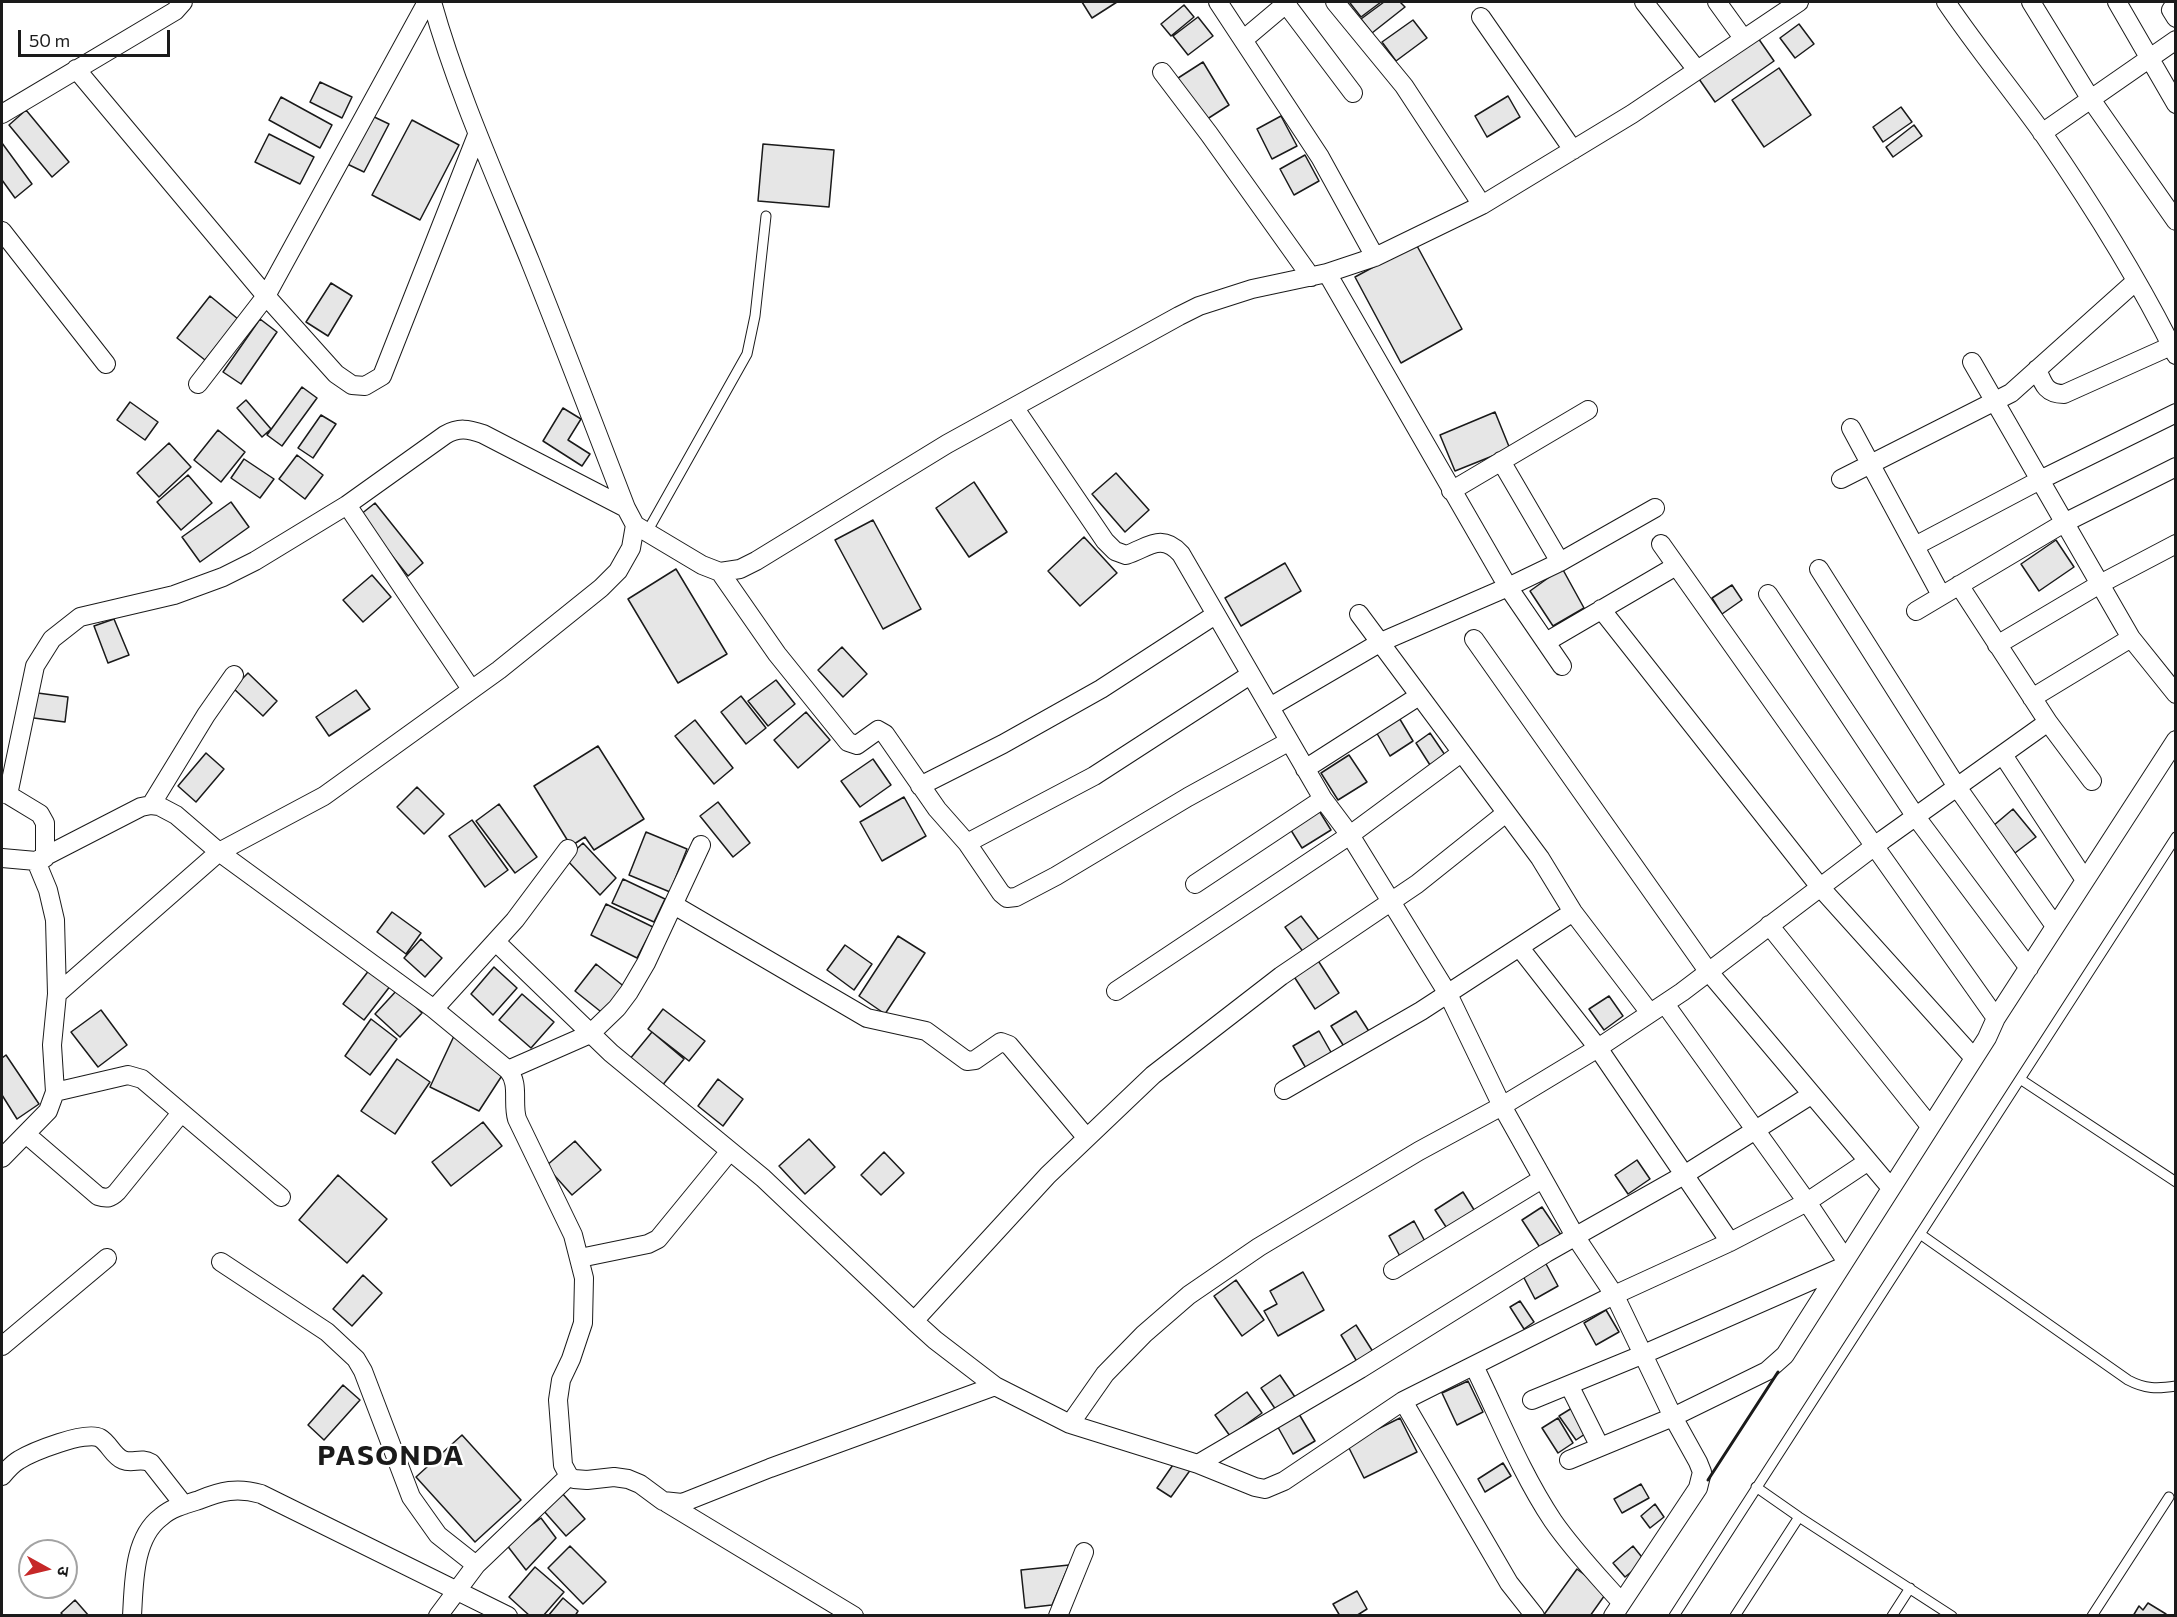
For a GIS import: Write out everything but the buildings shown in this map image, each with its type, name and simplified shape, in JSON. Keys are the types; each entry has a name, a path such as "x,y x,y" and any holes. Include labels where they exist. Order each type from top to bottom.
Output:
{"street":[{"path":"2,114 176,11 183,2"},
{"path":"198,384 266,296 427,2"},
{"path":"432,2 445,48 477,135 530,262 626,507 641,529 702,565 720,572 740,569 756,561 947,444 1199,306 1252,289 1319,275 1376,257 1482,205 1632,114 1799,2"},
{"path":"1218,2 1320,157 1376,257"},
{"path":"1335,2 1404,86 1482,205"},
{"path":"1644,2 1697,70"},
{"path":"1717,2 1743,38"},
{"path":"1946,2 2042,133 2091,206 2136,281 2173,350 2064,394 2050,392 2045,387 2037,369"},
{"path":"2031,2 2090,98 2175,221"},
{"path":"2117,2 2175,104"},
{"path":"1244,40 1287,3 1353,93"},
{"path":"2175,3 2171,10 2175,18"},
{"path":"1481,17 1573,150"},
{"path":"2042,133 2090,98 2151,59 2175,40"},
{"path":"76,69 266,296 336,374 352,385 365,386 382,376 477,135"},
{"path":"1162,72 1319,275 1508,587 1562,666"},
{"path":"2,231 106,364"},
{"path":"1841,479 2011,393 2136,281"},
{"path":"1971,362 2131,638 2175,694"},
{"path":"1014,407 1105,542 1115,551 1126,555 1157,542 1167,542 1181,554 1288,742 1323,799 1350,835 1448,994 1502,1106 1542,1179 1575,1236 1615,1296 1702,1472 1701,1480 1617,1609 1552,1520 1526,1474 1473,1366"},
{"path":"1451,491 1587,410"},
{"path":"1915,546 2040,480 2175,413"},
{"path":"2,1158 48,1111 55,1092 52,1046 57,994 54,910 40,860 45,823 40,814 5,793 35,666 52,639 80,617 174,595 223,577 264,556 347,505 445,435 462,428 483,434 626,507"},
{"path":"1851,428 1941,595"},
{"path":"1501,462 1560,562"},
{"path":"1916,611 2064,523 2175,466"},
{"path":"347,505 471,689"},
{"path":"1270,707 1381,642 1560,562 1655,508"},
{"path":"57,994 219,852 324,796 500,670 610,580 618,571 641,529"},
{"path":"1660,544 1996,1018"},
{"path":"1997,645 2100,584 2175,544"},
{"path":"1546,642 1676,566"},
{"path":"1819,569 1957,788 2055,926"},
{"path":"720,572 777,654 848,742 857,745 875,731 882,731 937,809 967,843 1001,893 1007,898 1016,897 1056,876 1188,797 1288,742"},
{"path":"1959,585 2048,722 2092,781"},
{"path":"1768,594 1916,817 2029,968"},
{"path":"1601,609 1820,887 1974,1058"},
{"path":"1359,614 1539,858 1573,912 1657,1008 1756,1131 1807,1202 1842,1264"},
{"path":"920,786 1003,744 1101,689 1215,615"},
{"path":"2032,698 2131,638"},
{"path":"1474,639 1708,971 1891,1188"},
{"path":"151,805 206,715 234,675"},
{"path":"967,843 1094,776 1250,675"},
{"path":"1305,769 1419,696"},
{"path":"1070,1424 1105,1374 1144,1334 1189,1295 1259,1247 1598,1048 1657,1008 1874,847 2048,722"},
{"path":"1569,1460 1673,1417 1773,1368 1785,1355 1974,1058 1994,1026 1996,1018 2175,740"},
{"path":"1116,991 1350,835 1461,753"},
{"path":"2003,755 2085,880"},
{"path":"1195,884 1323,799"},
{"path":"2,858 40,860 141,807 159,806 176,815 219,852 434,1009 508,1070 515,1082 515,1112 519,1125 573,1235 584,1286 583,1323 561,1380 558,1400 563,1465 569,1476 579,1480 614,1477 640,1484 663,1501 854,1616"},
{"path":"914,1321 1048,1175 1153,1075 1281,976 1390,903 1506,813"},
{"path":"508,1070 590,1034 605,1021 629,992 646,963 701,845"},
{"path":"434,1009 515,920 568,849"},
{"path":"674,905 867,1018 926,1031 967,1060 975,1060 1001,1042 1009,1045 1086,1137"},
{"path":"1284,1090 1448,994 1573,912"},
{"path":"1769,925 1930,1126"},
{"path":"496,942 590,1034 763,1178 935,1340 995,1386 1070,1424 1198,1464 1265,1489 1274,1486 1403,1401 1730,1242 1807,1202 1867,1162"},
{"path":"1520,948 1598,1048 1730,1242"},
{"path":"55,1092 128,1075 142,1079 281,1197"},
{"path":"1198,1464 1360,1370 1575,1236 1684,1175 1811,1095"},
{"path":"27,1135 98,1196 105,1198 112,1197 117,1192 182,1113"},
{"path":"579,1258 648,1244 658,1239 730,1151"},
{"path":"1393,1270 1542,1179"},
{"path":"2,1346 107,1258"},
{"path":"221,1262 327,1332 356,1359 363,1371 411,1497 438,1535 476,1565"},
{"path":"1532,1400 1644,1354 1842,1264"},
{"path":"1569,1385 1600,1447"},
{"path":"663,1501 682,1503 691,1500 770,1468 995,1386"},
{"path":"1403,1401 1509,1583 1534,1616"},
{"path":"2,1476 22,1458 82,1437 94,1436 102,1439 122,1460 145,1460 151,1463 184,1505"},
{"path":"438,1616 476,1565 569,1476"},
{"path":"132,1616 137,1563 142,1542 149,1529 161,1516 184,1505 231,1489 261,1494 508,1616"},
{"path":"1058,1616 1084,1552"}],"lane":[{"path":"641,529 747,354 755,316 766,216"},
{"path":"1674,1616 2175,837"},
{"path":"2020,1079 2175,1182"},
{"path":"1920,1234 2128,1380 2141,1387 2158,1389 2175,1386"},
{"path":"1756,1487 1953,1616"},
{"path":"2092,1616 2169,1497"},
{"path":"1735,1616 1799,1517"},
{"path":"1892,1616 1910,1588"}],"wall":[{"path":"1708,1480 1778,1372"}],"district":[{"name":"PASONDA","path":"391,1456"}]}
